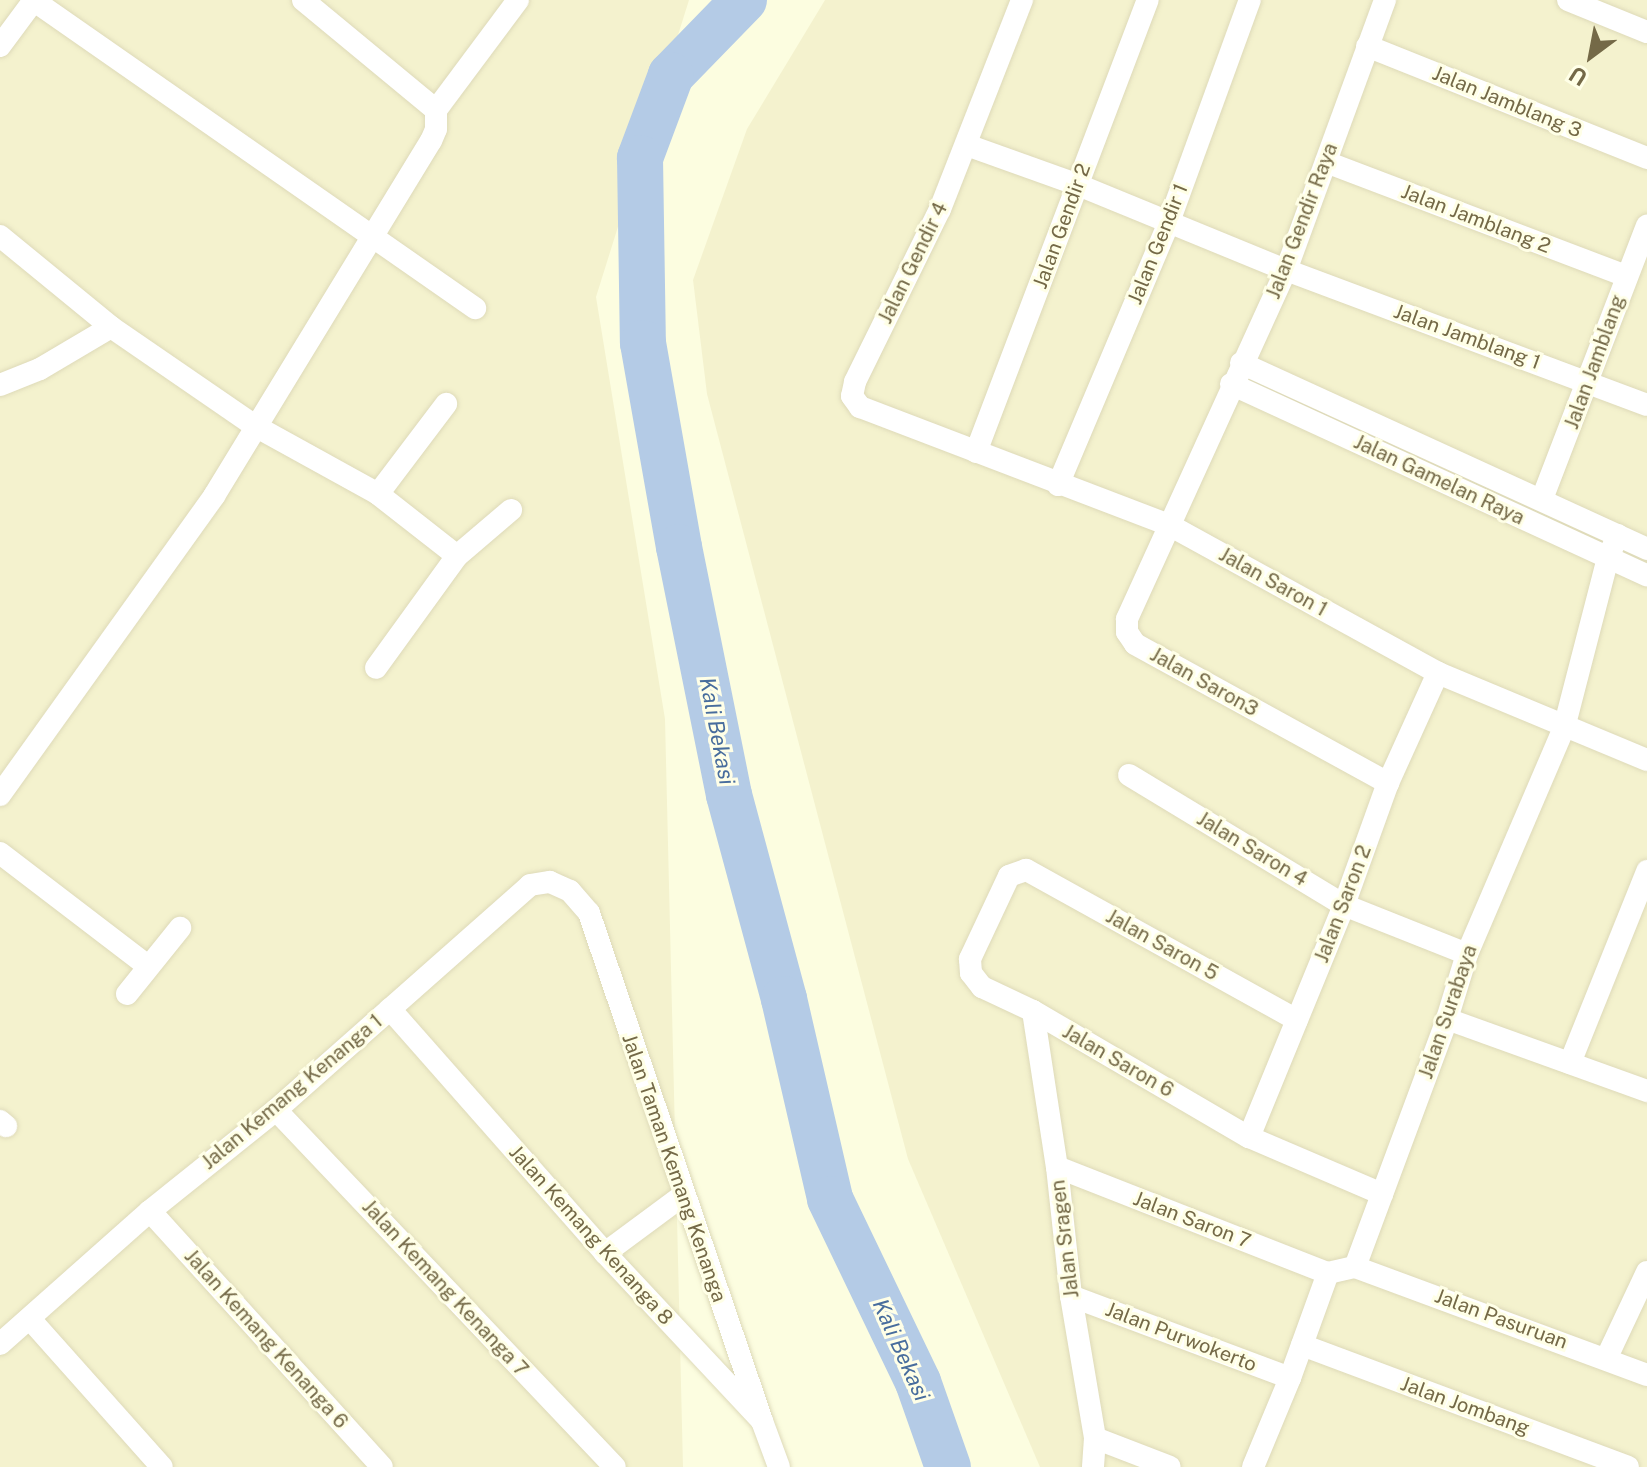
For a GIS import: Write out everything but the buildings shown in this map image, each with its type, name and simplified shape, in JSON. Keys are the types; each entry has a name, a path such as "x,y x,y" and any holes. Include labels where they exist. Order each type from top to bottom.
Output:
{"street":[{"path":"0,46 34,0 475,308"},
{"path":"303,0 436,110"},
{"path":"0,795 47,724 181,544 431,141 436,129 436,110 518,0"},
{"name":"Jalan Gendir 4","path":"976,452 860,407 852,396 855,382 940,209 1022,0"},
{"name":"Jalan Gendir 2","path":"976,452 1148,0"},
{"name":"Jalan Gendir 1","path":"1058,485 1169,222 1250,0"},
{"name":"Jalan Gendir Raya","path":"1169,525 1231,384 1286,270 1385,0"},
{"path":"1568,0 1647,32"},
{"name":"Jalan Jamblang 3","path":"1367,46 1647,158"},
{"name":"Jalan Jamblang 1","path":"967,145 1076,184 1286,270 1647,405"},
{"name":"Jalan Jamblang 2","path":"1326,162 1626,276"},
{"name":"Jalan Jamblang","path":"1542,499 1647,225"},
{"path":"0,236 111,327 255,426 378,494 457,556"},
{"path":"0,385 40,369 111,327"},
{"name":"Jalan Gamelan Raya","path":"1241,363 1647,549"},
{"name":"Jalan Gamelan Raya","path":"1231,384 1647,575"},
{"path":"378,494 446,404"},
{"name":"Jalan Saron 1","path":"976,452 1169,525 1438,673 1647,760"},
{"path":"1552,532 1563,509"},
{"path":"376,668 457,556 511,510"},
{"name":"Jalan Saron3","path":"1169,525 1127,619 1127,632 1135,644 1388,783"},
{"name":"Jalan Surabaya","path":"1355,1267 1447,1019 1467,954 1564,728 1608,558 1618,535"},
{"name":"Jalan Saron 2","path":"1249,1137 1344,905 1388,783 1438,673"},
{"name":"Jalan Saron 4","path":"1129,775 1344,905 1467,954"},
{"path":"0,853 148,966"},
{"name":"Jalan Saron 6","path":"1026,870 1009,876 970,959 971,973 982,987 1033,1011 1249,1137 1382,1194"},
{"name":"Jalan Saron 5","path":"1026,870 1297,1020"},
{"path":"1570,1063 1647,871"},
{"name":"Jalan Kemang Kenanga 1","path":"0,1344 150,1211 276,1110 530,885 550,882 570,891 589,913"},
{"name":"Jalan Taman Kemang Kenanga","path":"589,913 682,1196 762,1421"},
{"path":"127,994 180,928"},
{"name":"Jalan Kemang Kenanga 8","path":"390,1009 605,1253 762,1421 779,1467"},
{"name":"Jalan Sragen","path":"1033,1011 1057,1167 1071,1296 1095,1438 1093,1467"},
{"path":"1447,1019 1647,1091"},
{"name":"Jalan Kemang Kenanga 7","path":"276,1110 615,1467"},
{"name":"Jalan Saron 7","path":"1057,1167 1328,1273"},
{"path":"605,1253 682,1196"},
{"name":"Jalan Kemang Kenanga 6","path":"150,1211 382,1467"},
{"path":"1253,1467 1290,1378 1328,1273 1355,1267"},
{"name":"Jalan Pasuruan","path":"1355,1267 1607,1357 1647,1375"},
{"path":"1607,1357 1647,1272"},
{"name":"Jalan Purwokerto","path":"1071,1296 1290,1378"},
{"path":"30,1319 162,1467"},
{"name":"Jalan Jombang","path":"1302,1345 1628,1467"},
{"path":"1095,1438 1170,1467"}],"shaded area":[{"path":"0,0 689,0 596,297 665,719 683,1467 0,1467"},
{"path":"825,0 1647,0 1647,1467 1040,1467 908,1159 707,394 693,280 747,129"}],"waterway":[{"name":"Kali Bekasi","path":"744,0 671,75 640,158 643,343 679,547 729,795 784,999 830,1199 918,1382 948,1467"}]}
